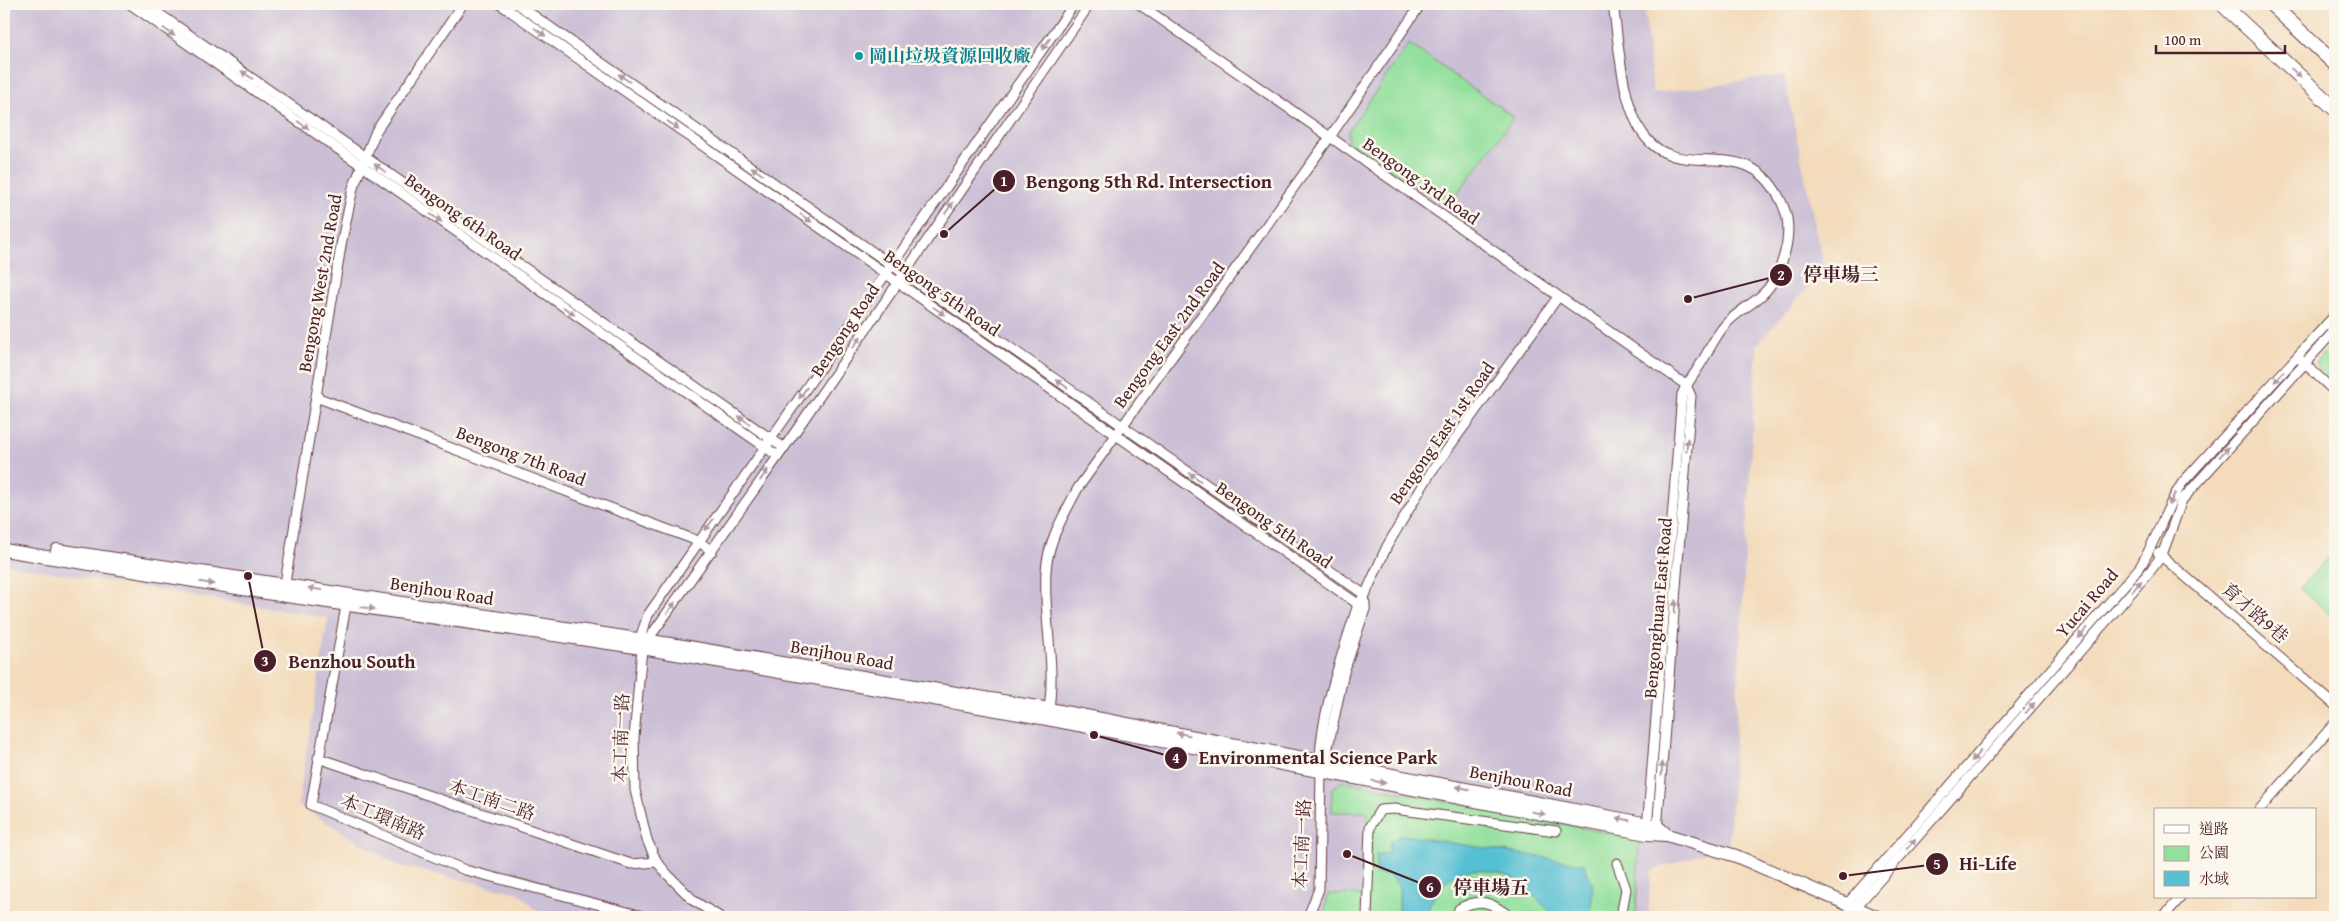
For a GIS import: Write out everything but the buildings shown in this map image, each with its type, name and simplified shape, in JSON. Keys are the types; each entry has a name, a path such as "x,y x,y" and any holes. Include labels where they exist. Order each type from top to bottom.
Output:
{"main road":[{"path":"2222,4 2335,109"},
{"path":"2271,4 2335,64"},
{"name":"Benjhou Road","path":"4,542 283,590"},
{"name":"Benjhou Road","path":"4,550 644,642 1322,764 1655,831 1736,856 1877,917"}],"street":[{"name":"Bengong 6th Road","path":"130,4 784,448"},
{"name":"Bengong 6th Road","path":"145,4 778,456"},
{"name":"Bengong West 2nd Road","path":"283,590 342,240 353,188 376,131 463,4"},
{"name":"Bengong 5th Road","path":"500,4 1362,606"},
{"name":"Bengong 5th Road","path":"517,4 1365,595"},
{"name":"Bengong Road","path":"644,642 648,615 1074,4"},
{"name":"Bengong Road","path":"644,642 712,551 1090,4"},
{"name":"Bengong 3rd Road","path":"1139,4 1686,386"},
{"name":"Bengong East 2nd Road","path":"1048,714 1051,692 1046,570 1052,539 1078,488 1330,137 1421,4"},
{"path":"1613,4 1628,106 1635,122 1646,139 1662,152 1678,157 1700,160 1722,159 1745,164 1766,178 1777,191 1786,214 1788,234 1773,282 1756,300 1722,328 1713,339 1700,366 1686,386"},
{"name":"Bengong East 1st Road","path":"1322,764 1365,595 1387,546 1431,472 1558,297"},
{"name":"Yucai Road","path":"1852,905 2140,567 2151,550 2173,496 2183,482 2335,315"},
{"name":"Yucai Road","path":"1852,905 2162,555 2182,500 2335,330"},
{"path":"2298,356 2335,392"},
{"name":"Bengonghuan East Road","path":"1655,831 1691,396 1686,386"},
{"name":"Bengong 7th Road","path":"316,397 698,541 712,551"},
{"name":"育才路9巷","path":"2151,550 2162,555 2335,704"},
{"name":"本工環南路","path":"347,599 311,805 465,870 647,917"},
{"name":"本工南一路","path":"644,642 634,737 635,790 647,840 657,862 694,901 720,917"},
{"path":"2260,808 2335,723"},
{"name":"本工南二路","path":"318,758 631,864 657,862"},
{"name":"本工南一路","path":"1308,917 1319,889 1322,764"},
{"path":"1367,917 1370,827 1380,810 1394,809 1556,831"},
{"path":"1617,863 1626,889 1621,917"},
{"path":"2163,917 2180,898"},
{"path":"1457,917 1459,909 1471,902 1483,902 1498,908 1510,917"}],"shaded area":[{"path":"4,4 1644,4 1653,93 1784,75 1824,269 1757,345 1729,844 1651,871 1648,917 543,917 519,893 397,865 298,805 328,618 4,564"}],"green space":[{"path":"1409,44 1514,117 1448,207 1348,143 1348,131"},
{"path":"2335,341 2335,385 2317,368 2316,362"},
{"path":"2335,550 2335,619 2300,588"},
{"path":"1343,781 1639,839 1636,917 1488,917 1483,914 1481,917 1324,917 1328,894 1365,895 1368,812 1332,812 1332,789"}],"water":[{"path":"1403,835 1584,864 1593,885 1590,917 1556,917 1511,877 1472,870 1454,875 1443,885 1430,905 1425,917 1399,917 1399,886 1388,875 1376,874 1376,855 1389,852 1390,841"}],"place":[{"name":"岡山垃圾資源回收廠","path":"859,56"},
{"name":"Bengong 5th Rd. Intersection","path":"944,234"},
{"name":"停車場三","path":"1688,299"},
{"name":"Benzhou South","path":"248,576"},
{"name":"Environmental Science Park","path":"1094,735"},
{"name":"停車場五","path":"1347,854"},
{"name":"Hi-Life","path":"1843,876"}]}
